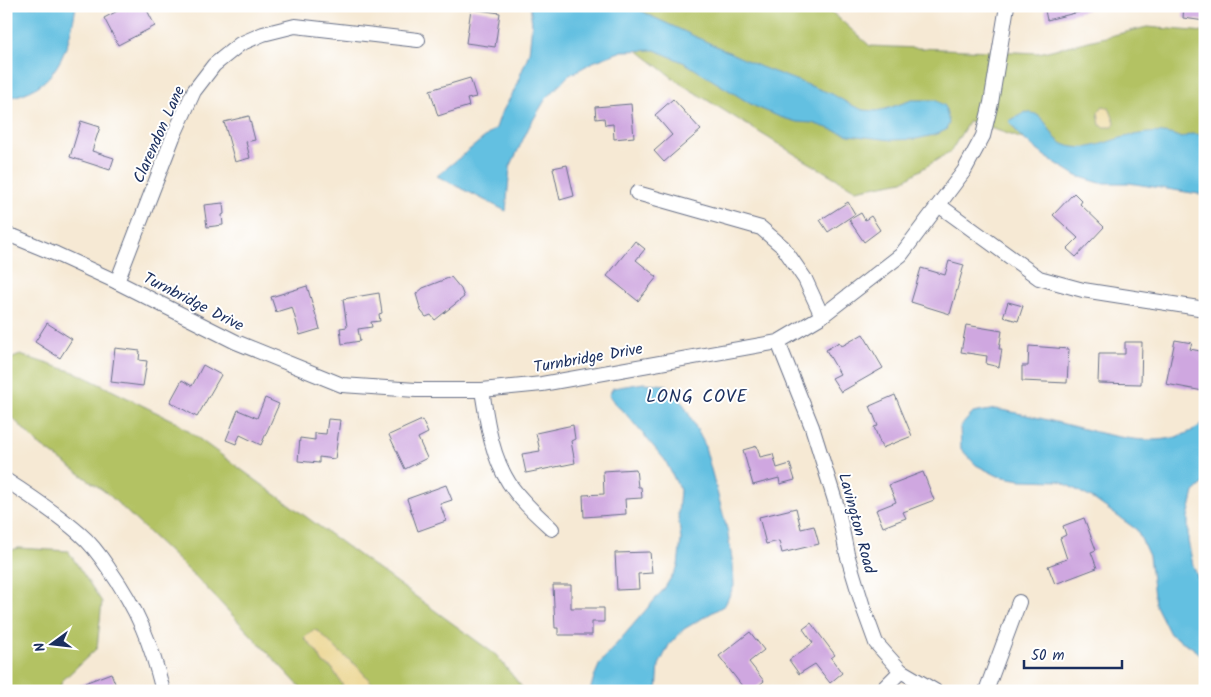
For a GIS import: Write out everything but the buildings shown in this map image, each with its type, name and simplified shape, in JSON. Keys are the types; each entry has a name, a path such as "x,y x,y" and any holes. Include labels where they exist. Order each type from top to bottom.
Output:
{"street":[{"name":"Turnbridge Drive","path":"6,235 16,237 117,282 236,342 342,384 416,390 482,390 542,384 778,342 822,316 901,255 940,206 964,171 983,136 991,103 1007,6"},
{"name":"Clarendon Lane","path":"117,282 165,156 194,91 214,65 240,44 263,34 294,26 418,40"},
{"path":"637,193 761,228 784,247 805,279 822,316"},
{"path":"940,206 1039,278 1083,290 1205,309"},
{"name":"Lavington Road","path":"778,342 818,446 838,510 864,610 876,643 901,670 935,691"},
{"path":"482,390 488,429 498,460 509,483 532,510 552,528"},
{"path":"6,480 80,534 99,555 124,591 141,622 156,661 164,691"},
{"path":"986,691 1019,602"},
{"path":"881,691 901,670"}],"green space":[{"path":"580,6 825,6 870,46 1039,53 1147,27 1205,32 1205,175 1098,164 969,121 951,151 903,181 856,190 681,84"},
{"path":"20,355 77,373 176,422 496,655 525,691 304,691 200,581 108,494 37,443 6,411 6,361"},
{"path":"18,548 68,551 102,602 97,648 62,681 59,691 6,691 6,552"}],"sand":[{"path":"1103,106 1109,108 1115,122 1113,127 1100,125 1098,112"},
{"path":"313,630 318,631 356,665 379,691 346,691 332,668 323,663 317,652 304,638"}],"water":[{"path":"6,6 76,6 69,38 57,66 37,87 23,94 6,98"},
{"path":"530,6 633,6 761,67 832,94 863,110 876,111 886,109 912,100 935,100 945,106 949,123 946,130 916,139 892,140 849,135 812,123 797,122 780,117 754,106 685,63 655,50 622,51 593,62 568,76 545,100 529,127 510,167 506,211 437,176 496,128 500,116 514,91 529,53 532,24"},
{"path":"1026,112 1036,114 1042,119 1060,142 1080,148 1092,147 1144,133 1167,134 1181,138 1191,134 1205,135 1205,195 1129,183 1100,183 1077,176 1046,157 1020,136 1009,121"},
{"path":"644,383 667,385 684,405 704,443 727,529 733,565 734,586 725,605 684,629 669,645 659,665 657,691 590,691 600,663 664,589 678,566 681,540 678,514 680,490 665,460 609,395 613,388"},
{"path":"996,409 1139,440 1175,437 1191,431 1205,421 1205,482 1194,492 1188,517 1188,541 1193,565 1205,597 1205,658 1170,634 1155,604 1149,556 1137,530 1095,500 1060,481 1021,480 998,476 976,465 961,449 960,427 973,413"}],"district":[{"name":"LONG COVE","path":"697,396"}]}
